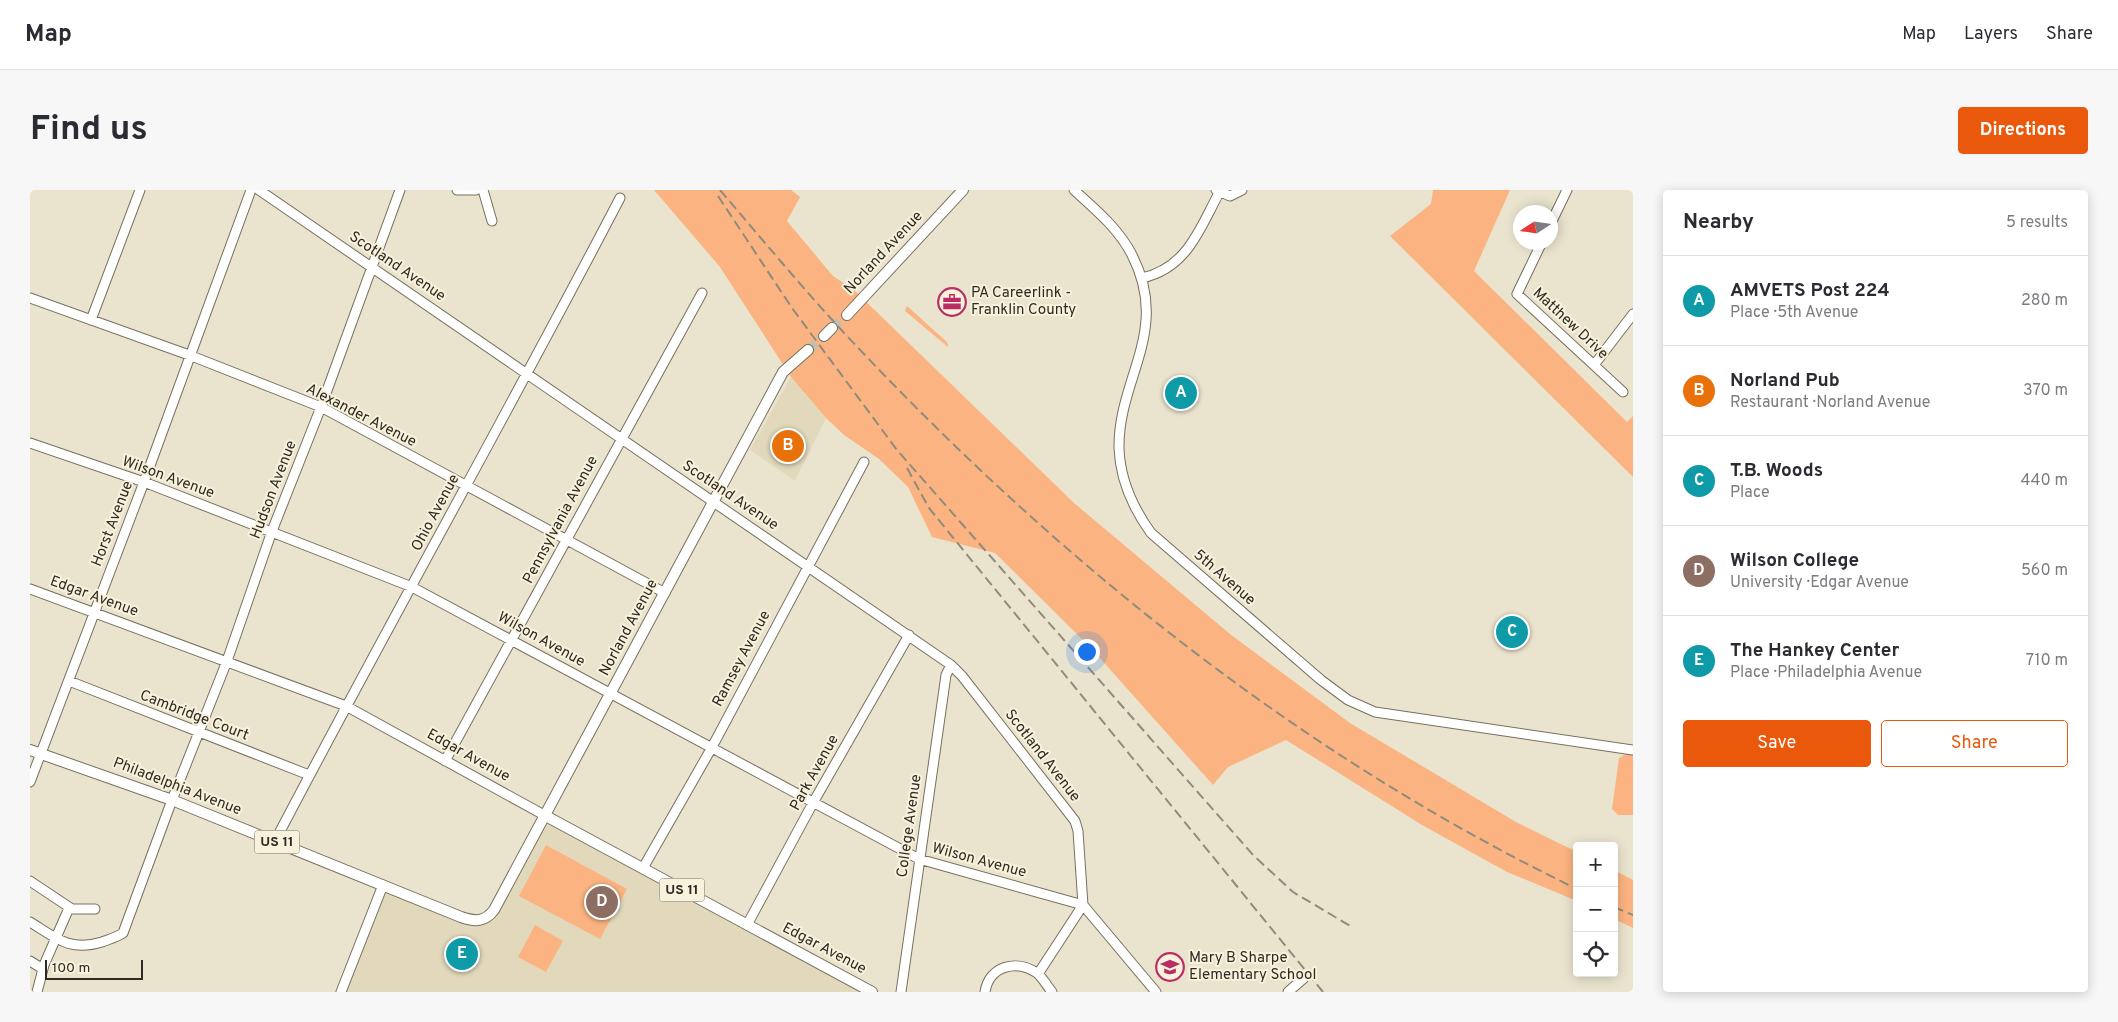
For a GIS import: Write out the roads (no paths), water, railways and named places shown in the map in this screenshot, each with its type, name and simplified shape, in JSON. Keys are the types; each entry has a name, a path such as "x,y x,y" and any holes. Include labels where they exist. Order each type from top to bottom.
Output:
{"main road":[{"name":"Norland Avenue","path":"847,315 963,190"},
{"path":"824,336 832,328"},
{"name":"Norland Avenue","path":"479,921 487,917 494,910 783,372 808,350"},
{"name":"Philadelphia Avenue","path":"30,750 172,800 461,917 479,921"},
{"name":"Edgar Avenue","path":"544,815 872,992"}],"street":[{"path":"91,320 140,190"},
{"name":"Horst Avenue","path":"30,782 144,482 251,190"},
{"name":"Scotland Avenue","path":"259,190 951,665 962,676 1075,821 1078,831 1082,905"},
{"name":"Hudson Avenue","path":"30,922 71,946 86,947 118,936 123,932 172,800 228,662 272,531 321,407 400,190"},
{"path":"457,190 476,190"},
{"path":"483,190 492,221"},
{"name":"5th Avenue","path":"1074,190 1119,234 1132,255 1142,278 1146,303 1146,329 1122,424 1119,450 1122,474 1133,504 1139,516 1159,540 1321,680 1348,700 1375,712 1633,750"},
{"path":"1142,278 1159,274 1180,259 1194,241 1218,191 1230,196 1242,190"},
{"path":"1558,209 1567,190"},
{"name":"Ohio Avenue","path":"275,841 346,706 528,374 620,198"},
{"name":"Matthew Drive","path":"1538,250 1518,294 1623,392"},
{"name":"Pennsylvania Avenue","path":"445,761 621,437 702,293"},
{"name":"Alexander Avenue","path":"30,298 189,355 321,407 664,593"},
{"path":"1594,365 1633,314"},
{"name":"Wilson Avenue","path":"30,443 144,482 412,587 711,749 814,801 919,858 1082,905"},
{"name":"Ramsey Avenue","path":"643,868 711,749 807,565 864,462"},
{"name":"Edgar Avenue","path":"30,590 346,706 544,815"},
{"name":"Park Avenue","path":"747,925 814,801 909,635"},
{"name":"College Avenue","path":"901,992 946,675 951,665"},
{"name":"Cambridge Court","path":"69,681 309,775"},
{"path":"30,881 69,908 95,909"},
{"path":"341,992 382,885"},
{"path":"1038,974 1082,905 1156,992"},
{"path":"36,992 43,969 69,908"},
{"path":"30,961 43,969"},
{"path":"985,992 991,975 998,969 1011,965 1025,966 1038,974 1052,992"},
{"path":"1288,992 1304,978"}],"tunnel":[{"path":"832,328 847,315"},
{"path":"808,350 824,336"}],"railway":[{"path":"720,190 827,314 942,434 1024,510 1109,584 1196,654 1287,720 1381,781 1478,838 1573,887"},
{"path":"718,196 792,308 897,450 1253,855 1293,892 1352,927"},
{"path":"907,468 929,508 1323,992"},
{"path":"1618,909 1633,915"}],"place":[{"name":"PA Careerlink - Franklin County","path":"952,302"},
{"name":"AMVETS Post 224","path":"1181,393"},
{"name":"Norland Pub","path":"788,446"},
{"name":"T.B. Woods","path":"1512,632"},
{"name":"Wilson College","path":"602,902"},
{"name":"The Hankey Center","path":"462,954"},
{"name":"Mary B Sharpe Elementary School","path":"1170,967"}]}
